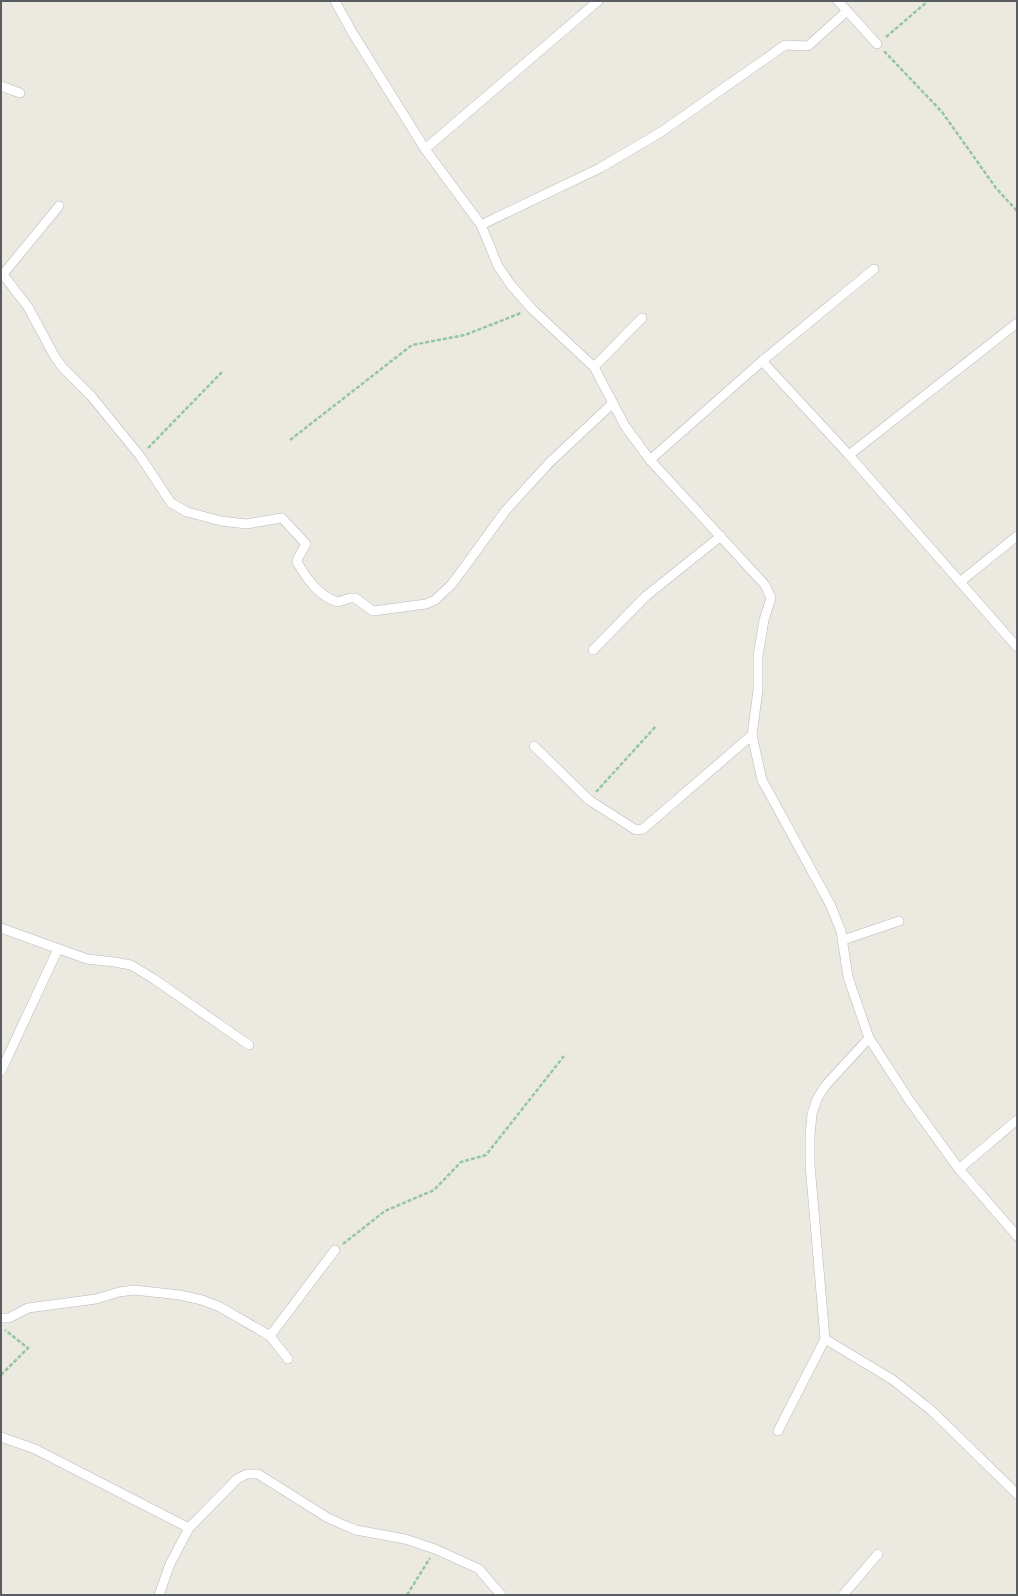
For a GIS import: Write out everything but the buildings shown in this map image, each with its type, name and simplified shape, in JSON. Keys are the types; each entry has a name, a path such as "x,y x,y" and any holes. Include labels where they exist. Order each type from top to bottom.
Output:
{"lane":[{"path":"336,1 352,32 425,149 481,225 498,266 511,285 532,309 594,367 625,426 650,460 765,585 771,598 764,620 758,656 758,690 752,735 762,780 830,904 843,940 848,977 868,1038 909,1100 959,1169 1017,1236"},
{"path":"425,149 598,1"},
{"path":"838,1 877,44"},
{"path":"481,225 600,168 661,132 785,45 808,46 847,10"},
{"path":"1,86 20,93"},
{"path":"59,206 2,272 28,307 55,357 63,368 92,397 140,456 166,498 187,512 221,522 246,524 282,518 306,544 298,558 298,562 311,583 319,592 338,602 355,598 371,610 378,611 426,604 435,600 451,585 506,510 550,462 613,403"},
{"path":"650,460 762,361 874,269"},
{"path":"594,367 642,318"},
{"path":"849,455 1017,323"},
{"path":"762,361 849,455 1017,647"},
{"path":"594,650 646,596 721,536"},
{"path":"960,582 1017,536"},
{"path":"534,746 589,800 636,830 643,829 752,735"},
{"path":"843,940 899,921"},
{"path":"1,928 87,960 131,965 249,1045"},
{"path":"1,1071 58,949"},
{"path":"778,1431 825,1339 810,1165 812,1114 825,1086 868,1038"},
{"path":"959,1169 1017,1120"},
{"path":"270,1336 334,1250"},
{"path":"1,1318 9,1318 28,1308 96,1299 119,1292 134,1290 180,1295 202,1300 220,1307 270,1336 288,1359"},
{"path":"825,1339 893,1380 921,1402 1017,1494"},
{"path":"1,1437 35,1449 189,1528"},
{"path":"159,1595 170,1564 189,1528 237,1479 250,1473 258,1474 328,1518 344,1525 356,1530 405,1539 435,1549 479,1569 501,1595"},
{"path":"843,1595 878,1554"}],"path":[{"path":"928,1 877,44 942,112 996,188 1017,211"},
{"path":"290,440 412,345 465,335 532,309"},
{"path":"140,456 222,372"},
{"path":"589,800 656,726"},
{"path":"334,1250 385,1210 434,1190 461,1162 486,1155 564,1056"},
{"path":"1,1328 28,1348 1,1375"},
{"path":"407,1595 435,1549"}]}
